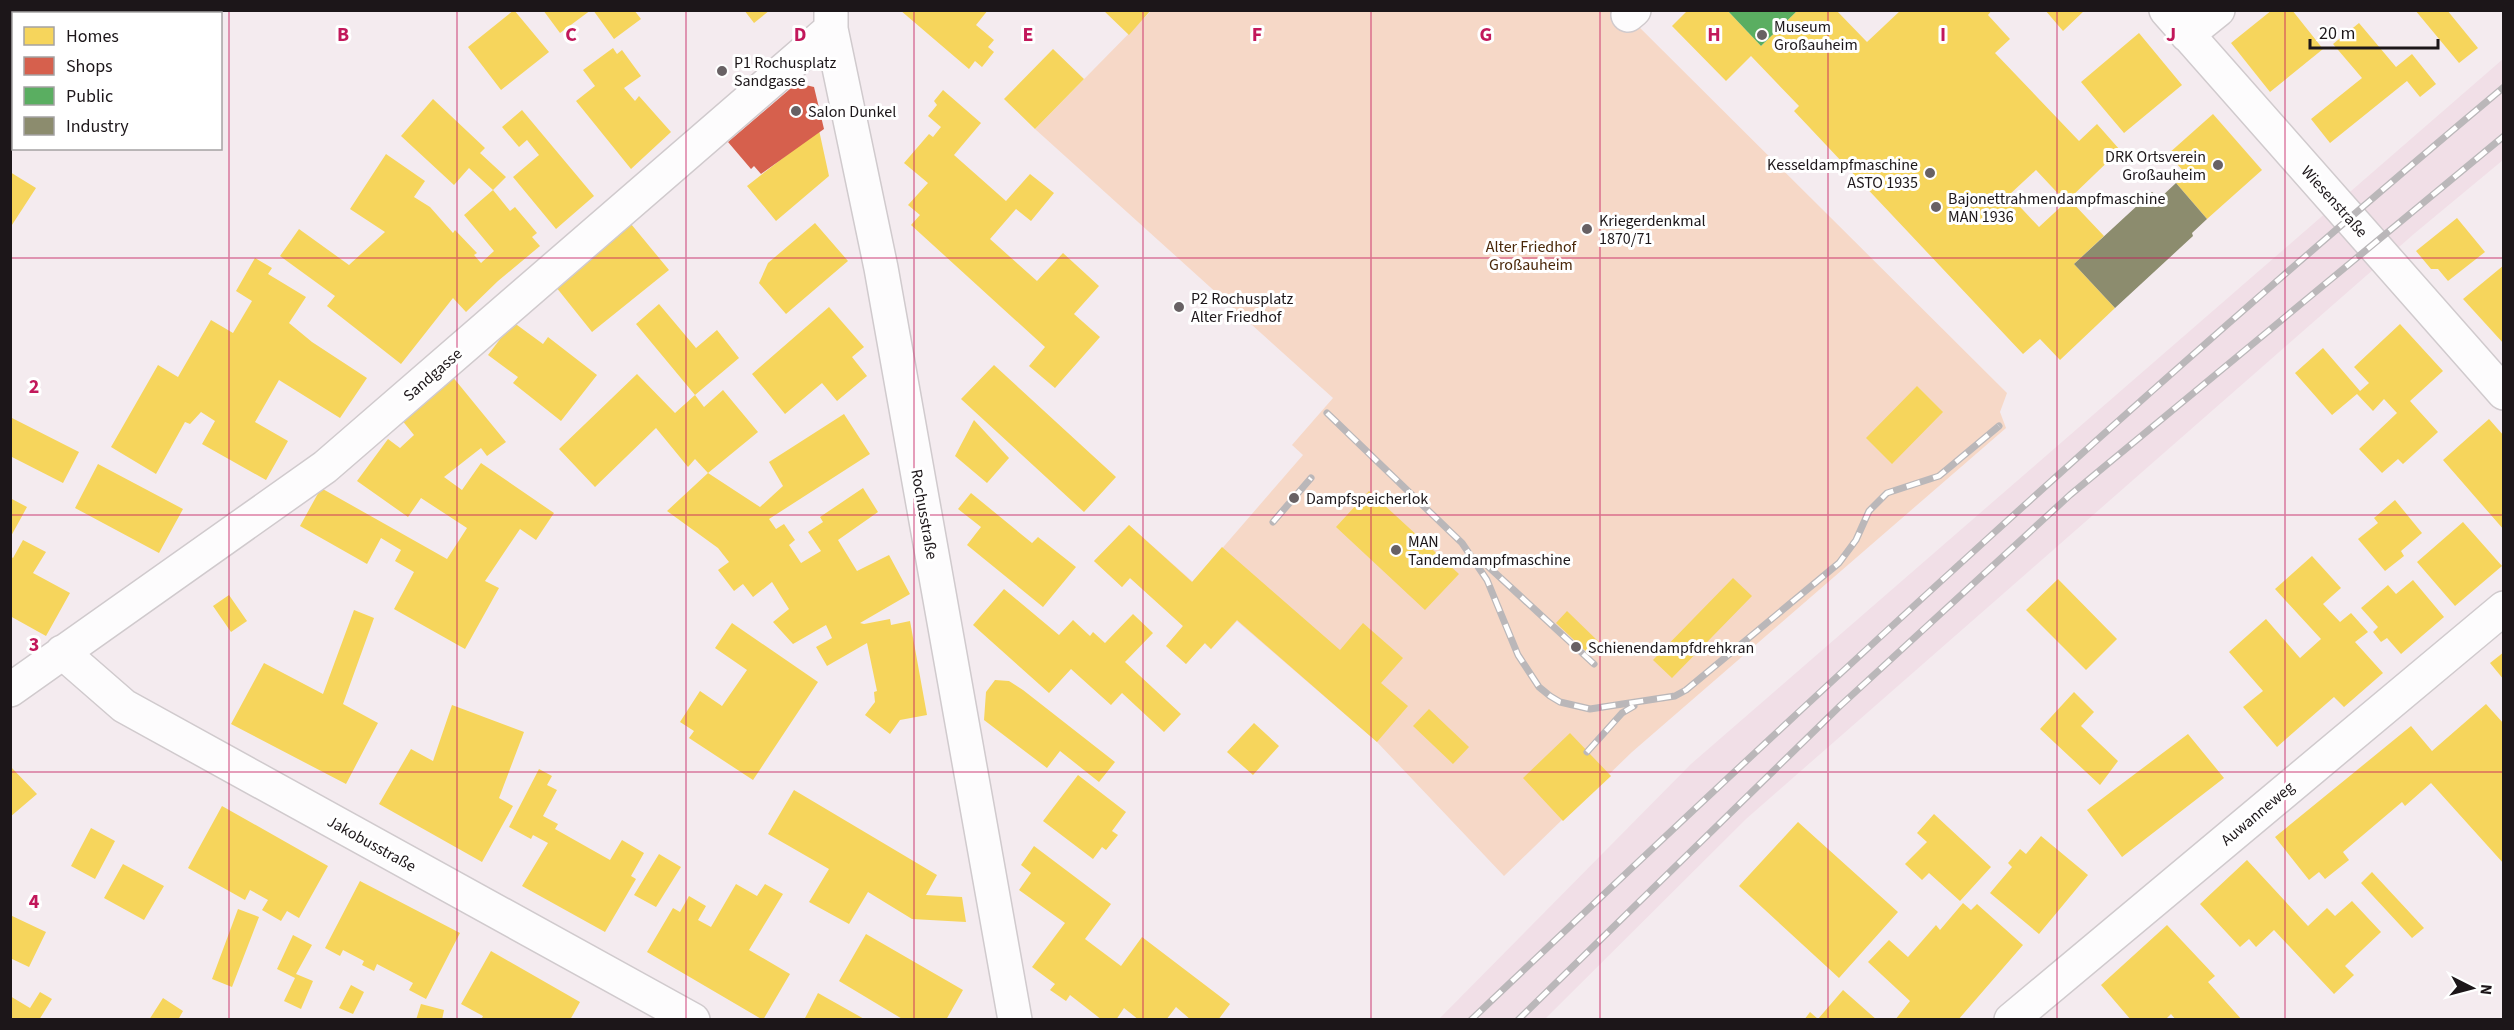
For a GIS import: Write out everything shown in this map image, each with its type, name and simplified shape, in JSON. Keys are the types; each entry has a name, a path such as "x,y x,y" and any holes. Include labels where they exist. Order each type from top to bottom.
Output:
{"street":[{"name":"Wiesenstraße","path":"2166,10 2504,393"},
{"path":"2187,35 2218,10"},
{"name":"Sandgasse","path":"10,690 282,500 325,467 831,20"},
{"name":"Rochusstraße","path":"831,20 881,268 1015,1020"},
{"name":"Auwanneweg","path":"2011,1020 2504,608"},
{"name":"Jakobusstraße","path":"62,652 123,706 693,1020"}],"shaded area":[{"path":"2503,59 2503,160 2415,233 1746,819 1545,1019 1438,1020 1691,764"}],"green space":[{"name":"Alter Friedhof Großauheim","path":"1151,11 1623,11 2007,393 2000,412 2006,428 1632,752 1504,876 1377,742 1237,621 1211,649 1204,643 1186,664 1166,646 1183,626 1130,578 1122,587 1094,561 1129,525 1193,582 1303,455 1292,445 1333,398 1035,129"}],"building: Homes":[{"path":"514,10 549,52 501,90 468,47"},
{"path":"543,10 591,10 560,33"},
{"path":"593,10 634,10 641,19 614,39"},
{"path":"744,10 770,10 754,23"},
{"path":"900,10 988,10 976,25 994,40 988,47 994,52 982,67 975,61 969,69"},
{"path":"1103,10 1151,10 1129,35"},
{"path":"1688,10 1727,10 1761,46 1798,10 1836,10 1867,42 1901,10 1992,10 1988,15 2010,39 1995,53 2079,141 2097,124 2120,150 2069,199 2104,236 2074,264 2115,308 2060,360 2040,339 2023,354 1794,111 1799,106 1751,56 1726,81 1672,26","holes":["2036,170 2066,202 2039,227 2009,195"]},
{"path":"2045,10 2085,10 2063,31"},
{"path":"2272,10 2292,10 2323,49 2270,92 2231,43"},
{"path":"2415,10 2447,10 2478,48 2459,63"},
{"path":"2359,23 2396,67 2412,54 2436,84 2420,97 2407,81 2330,143 2311,119 2362,78 2333,44"},
{"path":"2139,33 2182,85 2124,133 2081,82"},
{"path":"613,48 617,54 622,50 641,76 624,88 635,101 639,96 671,132 631,169 576,101 595,86 583,70"},
{"path":"1053,49 1084,79 1035,129 1004,99"},
{"path":"943,90 981,123 954,155 1006,201 1030,174 1054,193 1031,221 1016,209 990,239 1037,281 1063,253 1099,286 1074,314 1100,337 1055,388 1029,366 1045,347 911,225 920,215 908,205 928,183 904,163 929,134 933,137 941,127 928,116 937,105 934,101"},
{"path":"433,99 485,148 480,153 506,177 493,190 469,168 454,185 401,136"},
{"path":"522,110 594,196 556,229 513,177 539,155 527,140 519,147 502,127"},
{"path":"2213,114 2262,170 2207,219 2176,183 2186,174 2168,154"},
{"path":"819,130 829,176 776,221 747,186"},
{"path":"386,154 425,181 414,197 430,207 453,233 455,230 477,253 474,255 481,263 494,251 464,215 493,190 510,211 515,207 537,233 532,237 540,246 498,281 466,312 453,298 401,364 327,306 335,296 280,256 299,229 349,265 385,232 350,209"},
{"path":"10,172 36,188 10,228"},
{"path":"2457,218 2485,252 2448,281 2438,269 2431,269 2416,251"},
{"path":"815,223 848,261 786,314 759,283 768,263"},
{"path":"631,224 669,270 592,332 556,287"},
{"path":"255,258 272,268 268,274 306,297 289,323 312,342 367,378 340,418 279,380 255,422 288,441 266,480 202,444 215,421 201,412 190,424 185,422 156,474 111,447 158,365 178,377 211,320 233,333 252,301 236,291"},
{"path":"2504,265 2504,344 2463,299"},
{"path":"659,304 696,348 717,330 739,358 695,395 636,324"},
{"path":"829,307 864,347 852,357 867,376 837,401 822,383 785,414 752,374"},
{"path":"513,322 543,344 548,337 597,375 561,421 513,383 518,377 488,355"},
{"path":"2400,324 2443,371 2410,401 2438,432 2403,464 2398,459 2382,473 2359,449 2397,413 2384,399 2373,411 2357,394 2332,415 2295,373 2323,348 2360,391 2369,383 2354,367"},
{"path":"994,365 1116,477 1084,512 961,399"},
{"path":"637,374 675,413 695,395 704,407 723,390 758,432 708,473 695,459 688,467 656,428 595,487 559,449"},
{"path":"452,376 506,442 487,456 481,448 444,477 462,490 481,463 554,513 536,540 520,529 485,581 499,588 465,649 394,609 414,572 395,561 401,550 381,538 367,564 300,526 321,488 447,559 467,528 421,498 408,517 357,481 388,439 400,448 414,435 401,419"},
{"path":"1917,386 1943,412 1892,464 1866,438"},
{"path":"844,414 870,454 769,519 776,529 784,524 795,540 789,545 801,563 821,551 808,532 823,522 820,517 863,488 878,512 838,540 857,571 889,555 910,594 860,623 890,619 891,625 910,621 927,715 900,720 890,734 865,715 875,702 874,692 877,691 867,643 827,666 816,647 832,638 826,625 793,644 773,622 789,609 772,582 753,597 743,584 734,591 718,570 729,562 718,548 667,511 708,473 760,507 783,486 769,462"},
{"path":"10,417 79,452 63,483 10,456"},
{"path":"2489,419 2504,436 2504,530 2443,460"},
{"path":"974,420 1009,458 987,483 955,456"},
{"path":"98,464 183,509 159,553 75,508"},
{"path":"1369,491 1459,574 1425,610 1336,527"},
{"path":"971,493 1032,543 1038,537 1076,567 1043,607 967,545 981,527 958,509"},
{"path":"10,498 27,507 10,538"},
{"path":"2395,500 2422,533 2401,551 2404,556 2385,571 2358,539 2378,523 2374,518"},
{"path":"2463,522 2502,566 2455,606 2417,562"},
{"path":"1129,525 1192,582 1222,547 1340,650 1363,623 1403,658 1381,683 1408,706 1377,742 1237,620 1211,649 1205,643 1186,664 1166,646 1183,626 1130,578 1122,587 1094,561"},
{"path":"23,540 46,552 33,573 70,593 46,636 10,616 10,556 13,558"},
{"path":"2312,556 2341,588 2323,604 2340,622 2351,613 2368,632 2355,642 2383,673 2344,707 2334,697 2277,747 2243,707 2263,691 2229,652 2266,619 2300,658 2321,639 2275,589"},
{"path":"1733,578 1752,596 1672,678 1653,660"},
{"path":"2058,579 2117,639 2086,670 2026,610"},
{"path":"2413,580 2444,617 2401,654 2387,638 2381,642 2373,632 2378,627 2361,608 2388,585 2396,594"},
{"path":"1004,589 1059,635 1073,620 1090,636 1093,632 1105,643 1133,614 1153,633 1125,662 1181,714 1164,732 1122,693 1111,705 1071,669 1049,693 973,625"},
{"path":"229,595 247,621 231,632 213,606"},
{"path":"354,610 374,618 343,704 378,723 346,784 231,724 264,663 323,694"},
{"path":"1567,611 1600,643 1590,655 1556,623"},
{"path":"732,623 818,682 753,780 689,738 694,731 680,722 700,691 722,706 747,670 715,648"},
{"path":"2504,652 2504,680 2490,663"},
{"path":"995,680 1009,681 1023,690 1115,762 1099,782 1060,751 1047,768 984,720 986,692"},
{"path":"2074,692 2094,712 2081,726 2118,761 2100,785 2040,729"},
{"path":"2486,704 2504,724 2504,864 2431,783 2405,806 2402,802 2343,852 2349,860 2325,879 2319,872 2309,880 2275,837 2411,726 2432,751"},
{"path":"452,705 524,732 499,798 513,806 482,862 379,804 411,749 433,761"},
{"path":"1429,709 1469,747 1453,764 1413,726"},
{"path":"1254,723 1279,746 1253,775 1227,752"},
{"path":"1570,733 1611,776 1563,821 1523,778"},
{"path":"2188,734 2224,778 2122,857 2087,810"},
{"path":"10,766 37,794 10,817"},
{"path":"539,769 552,776 547,785 557,790 543,816 558,824 555,829 610,860 622,840 644,853 631,876 636,879 605,932 522,886 548,843 533,835 531,839 509,827"},
{"path":"1078,775 1126,812 1112,831 1118,835 1106,850 1102,847 1093,859 1043,821"},
{"path":"794,790 937,875 926,895 962,897 966,922 912,919 868,892 849,924 809,902 829,869 768,834"},
{"path":"222,806 328,866 299,918 287,911 281,921 262,910 268,900 250,890 245,900 188,868"},
{"path":"1934,814 1991,867 1960,901 1929,873 1922,880 1905,864 1927,842 1917,833"},
{"path":"1798,822 1898,912 1839,978 1739,886"},
{"path":"91,828 115,841 95,879 71,866"},
{"path":"2041,836 2088,875 2039,934 1990,893 2012,867 2008,863 2020,849 2026,854"},
{"path":"1034,846 1111,904 1085,939 1121,966 1142,937 1230,1004 1218,1020 1191,1020 1176,1007 1166,1020 1139,1020 1124,1008 1116,1020 1102,1020 1070,995 1066,1001 1050,990 1055,984 1032,967 1065,923 1019,890 1031,873 1021,865"},
{"path":"659,854 681,867 656,907 634,895"},
{"path":"2247,860 2308,926 2327,908 2335,916 2352,901 2381,932 2345,966 2354,975 2334,994 2274,930 2256,947 2249,939 2240,947 2200,904"},
{"path":"123,864 164,886 144,920 104,898"},
{"path":"2372,872 2424,928 2412,938 2361,883"},
{"path":"360,881 460,933 426,999 409,990 413,983 377,964 374,971 362,965 364,961 343,950 340,956 325,948"},
{"path":"736,884 757,896 765,884 783,894 749,950 790,974 763,1020 647,952 673,908 680,912 689,896 706,906 698,920 711,927"},
{"path":"1963,903 1971,910 1977,904 2023,945 1958,1020 1895,1020 1910,1001 1868,962 1889,940 1908,957 1936,925 1940,930"},
{"path":"238,909 259,917 232,987 212,979"},
{"path":"10,915 46,932 29,967 10,958"},
{"path":"2167,925 2215,976 2208,982 2242,1020 2176,1020 2171,1014 2165,1020 2131,1020 2101,985"},
{"path":"866,934 963,990 946,1020 904,1020 839,981"},
{"path":"293,935 312,945 296,974 313,981 301,1009 284,1001 295,978 277,969"},
{"path":"491,951 580,1002 570,1020 481,1020 483,1016 461,1004"},
{"path":"351,985 364,992 353,1014 339,1008"},
{"path":"1843,990 1877,1020 1804,1020 1810,1012 1818,1019"},
{"path":"40,992 52,999 39,1020 10,1020 10,996 30,1008"},
{"path":"818,993 866,1020 804,1020"},
{"path":"163,998 183,1011 178,1020 149,1020"},
{"path":"421,1004 444,1010 442,1020 416,1020"}],"building: Shops":[{"path":"797,83 814,87 824,129 761,174 754,166 751,169 728,142"}],"building: Public":[{"name":"Museum Großauheim","path":"1727,10 1798,10 1761,46"}],"building: Industry":[{"path":"2176,183 2207,219 2192,233 2193,236 2115,308 2074,264 2152,192 2160,198"}],"railway":[{"path":"1471,1020 1980,545 2240,314 2504,87"},
{"path":"1518,1020 1840,706 2070,495 2504,136"},
{"path":"1327,413 1462,543 1487,580 1518,655 1539,687 1560,702 1590,709 1675,696 1686,690 1839,563 1856,540 1869,511 1887,493 1939,476 1999,426"},
{"path":"1273,522 1311,478"},
{"path":"1480,559 1594,664"},
{"path":"1587,752 1622,713 1634,706"}],"place":[{"name":"Museum Großauheim","path":"1762,35"},
{"name":"P1 Rochusplatz Sandgasse","path":"722,71"},
{"name":"Salon Dunkel","path":"796,111"},
{"name":"DRK Ortsverein Großauheim","path":"2218,165"},
{"name":"Kesseldampfmaschine ASTO 1935","path":"1930,173"},
{"name":"Bajonettrahmendampfmaschine MAN 1936","path":"1936,207"},
{"name":"Kriegerdenkmal 1870/71","path":"1587,229"},
{"name":"P2 Rochusplatz Alter Friedhof","path":"1179,307"},
{"name":"Dampfspeicherlok","path":"1294,498"},
{"name":"MAN Tandemdampfmaschine","path":"1396,550"},
{"name":"Schienendampfdrehkran","path":"1576,647"}]}
